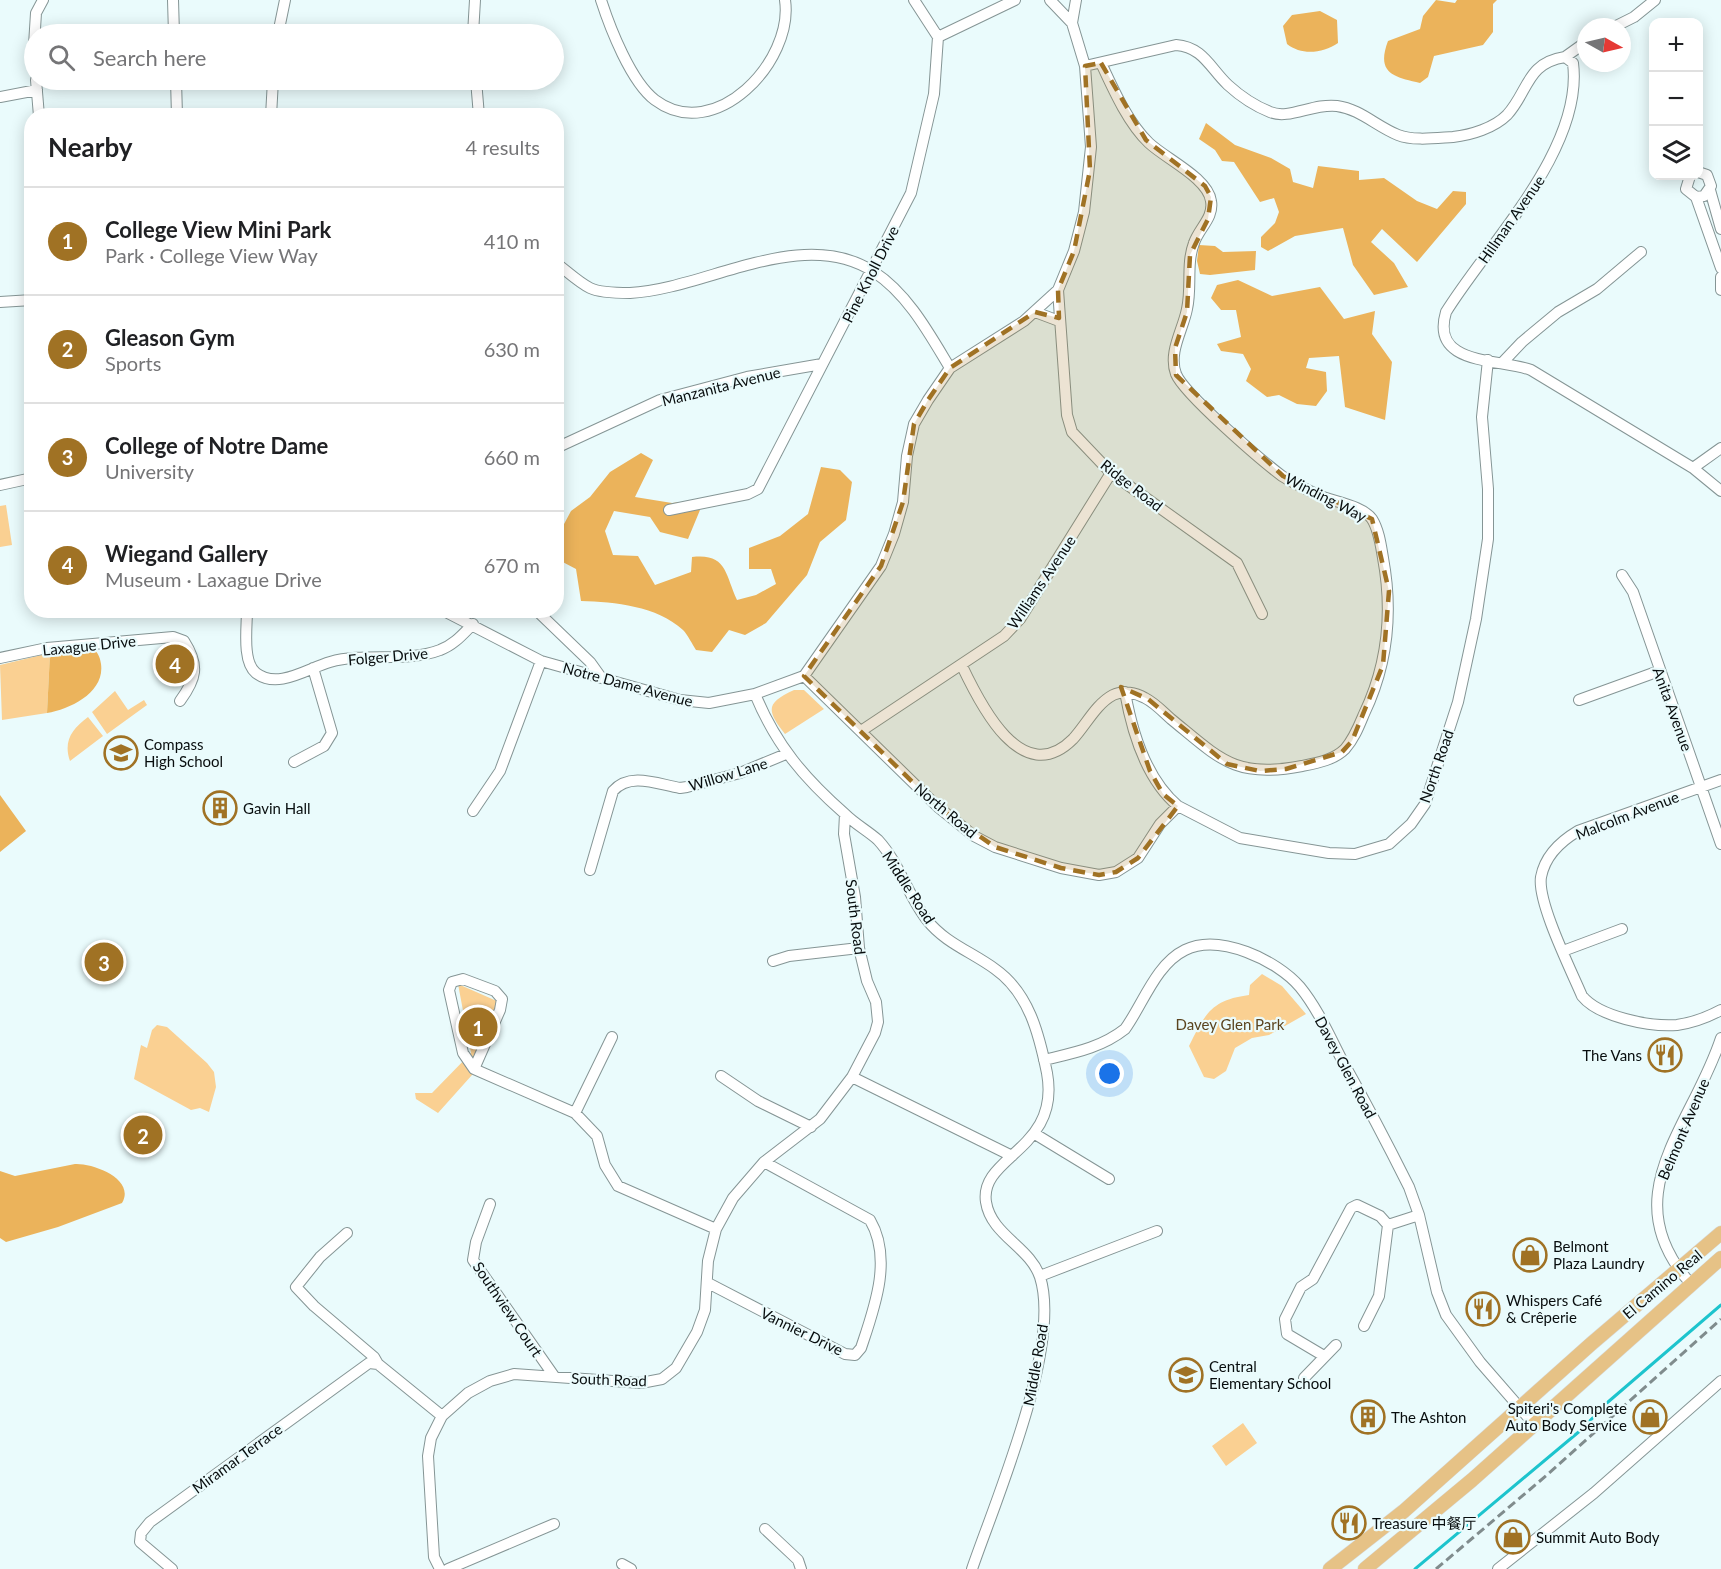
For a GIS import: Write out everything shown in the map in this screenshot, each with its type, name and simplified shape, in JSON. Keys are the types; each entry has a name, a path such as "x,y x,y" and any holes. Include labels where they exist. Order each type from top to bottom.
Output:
{"main road":[{"name":"El Camino Real","path":"1330,1569 1404,1511 1591,1344 1721,1233"},
{"name":"El Camino Real","path":"1365,1569 1472,1480 1533,1423 1721,1258"}],"street":[{"path":"35,24 36,13 43,0"},
{"path":"173,0 174,24"},
{"path":"280,24 285,0"},
{"path":"474,24 475,0"},
{"path":"601,0 626,59 645,90 655,100 670,107 693,112 720,107 745,90 762,74 772,58 779,39 786,9 785,0"},
{"path":"914,0 938,37 1015,0"},
{"path":"1050,0 1072,23"},
{"path":"804,676 881,566 894,534 903,502 907,456 914,424 950,368 1035,312 1058,290 1074,251 1084,212 1089,170 1090,114 1085,66 1072,23 1076,0"},
{"path":"1631,18 1655,0"},
{"name":"Pine Knoll Drive","path":"669,510 748,494 758,489 873,271 911,193 934,94 938,37"},
{"path":"1085,66 1176,45 1187,46 1204,56 1230,86 1253,104 1273,113 1288,114 1316,105 1336,106 1354,110 1399,135 1415,138 1455,137 1487,129 1506,116 1529,78 1540,65 1565,57 1577,48"},
{"name":"Hillman Avenue","path":"1488,360 1470,358 1448,345 1443,322 1454,300 1546,169 1567,114 1573,91 1572,63 1565,57"},
{"name":"Winding Way","path":"1101,63 1146,140 1205,186 1211,197 1208,219 1195,239 1190,255 1187,312 1175,348 1176,375 1214,415 1283,476 1319,495 1364,512 1372,519 1378,535 1389,591 1383,665 1372,698 1352,741 1342,752 1322,762 1260,771 1227,764 1148,699 1125,692"},
{"path":"0,98 24,90"},
{"path":"37,90 38,108"},
{"path":"176,90 177,108"},
{"path":"271,108 272,90"},
{"path":"477,90 478,108"},
{"path":"1703,175 1709,178 1721,229"},
{"path":"1689,180 1686,189 1696,197 1721,268"},
{"path":"1696,197 1704,196 1710,190"},
{"path":"1503,362 1522,342 1558,312 1597,289 1641,252"},
{"path":"564,269 590,288 619,293 655,291 748,263 805,255 843,259 873,271 906,303 950,368"},
{"path":"1721,277 1721,290"},
{"name":"Ridge Road","path":"1058,290 1067,416 1072,432 1111,473 1237,563 1262,614"},
{"path":"0,302 24,300"},
{"path":"1035,312 1059,321"},
{"path":"1488,360 1531,370 1694,468 1721,491"},
{"name":"North Road","path":"804,676 938,807 974,836 995,847 1061,868 1099,875 1123,869 1138,858 1160,824 1178,806 1240,838 1329,853 1355,854 1389,844 1412,824 1425,804 1458,702 1476,619 1488,539 1488,489 1482,417 1488,360"},
{"name":"Manzanita Avenue","path":"564,444 660,400 747,377 822,364"},
{"path":"1694,468 1721,448"},
{"name":"Williams Avenue","path":"861,731 1004,636 1020,618 1111,473"},
{"path":"0,485 24,480"},
{"name":"Anita Avenue","path":"1622,574 1633,592 1721,844"},
{"name":"Folger Drive","path":"247,618 249,664 255,672 267,679 282,679 329,662 353,658 427,654 443,650 458,639 472,624"},
{"name":"Notre Dame Avenue","path":"459,618 541,661 699,703 755,694 804,676"},
{"path":"544,618 590,662 600,676"},
{"name":"Laxague Drive","path":"0,658 48,648 173,637 184,641 195,672 193,684 180,701"},
{"path":"473,812 500,771 541,661"},
{"path":"962,666 992,723 1012,741 1035,754 1044,755 1061,749 1104,702 1115,694 1125,692 1131,723 1150,771 1163,794 1178,806"},
{"path":"294,762 324,746 332,733 314,668"},
{"path":"1579,700 1659,671"},
{"name":"Middle Road","path":"755,694 786,754 845,814 883,847 927,920 946,939 996,969 1011,983 1031,1014 1044,1060 1049,1093 1048,1108 1035,1134 991,1177 985,1200 996,1226 1032,1263 1040,1275 1044,1313 1033,1389 972,1569"},
{"name":"Willow Lane","path":"590,870 613,791 620,783 634,779 680,788 687,787 741,773 786,754"},
{"name":"Malcolm Avenue","path":"1721,780 1578,831 1562,841 1550,854 1541,876 1542,896 1582,996 1589,1005 1602,1013 1678,1025 1721,1010"},
{"name":"South Road","path":"440,1569 434,1557 427,1474 431,1438 442,1416 468,1393 490,1381 514,1374 641,1383 662,1378 676,1368 697,1332 705,1310 708,1261 716,1229 733,1198 764,1162 820,1119 852,1077 875,1033 878,1022 876,1002 867,981 859,948 855,897 844,834 845,814"},
{"path":"1563,951 1622,929"},
{"name":"Davey Glen Road","path":"1044,1060 1089,1049 1115,1037 1125,1029 1137,1012 1158,975 1184,950 1208,944 1233,946 1286,975 1305,994 1319,1015 1384,1137 1419,1215 1437,1292 1446,1315 1480,1362 1533,1423"},
{"path":"773,961 789,956 859,948"},
{"path":"474,1069 500,1010 502,999 495,991 463,979 452,982 449,990 463,1053 474,1069 575,1113 597,1136 605,1166 618,1186 716,1229"},
{"path":"575,1113 612,1036"},
{"name":"Belmont Avenue","path":"1691,1284 1679,1270 1665,1245 1657,1221 1658,1188 1664,1165 1721,1038"},
{"path":"721,1076 758,1101 811,1127"},
{"path":"852,1077 1012,1156"},
{"path":"1035,1134 1109,1179"},
{"name":"Vannier Drive","path":"708,1283 845,1354 855,1355 861,1348 879,1295 880,1248 877,1231 870,1220 764,1162"},
{"name":"Southview Court","path":"490,1204 476,1242 473,1260 554,1376"},
{"path":"1324,1356 1287,1334 1285,1319 1301,1287 1314,1279 1351,1208 1358,1205 1370,1210 1388,1225"},
{"path":"1388,1225 1419,1215"},
{"path":"1364,1326 1379,1296 1388,1225"},
{"path":"1040,1275 1157,1231"},
{"path":"347,1233 320,1257 296,1287 378,1364 442,1416"},
{"path":"1304,1378 1336,1345"},
{"name":"Miramar Terrace","path":"172,1569 140,1542 141,1533 150,1522 356,1371 369,1363 378,1364"},
{"path":"1502,1568 1594,1493 1721,1381"},
{"path":"448,1569 554,1524"},
{"path":"765,1529 798,1560 801,1569"}],"highlighted area":[{"path":"1101,63 1146,140 1205,186 1211,197 1208,219 1190,255 1187,312 1175,348 1176,375 1283,476 1372,519 1389,591 1383,665 1352,741 1342,752 1286,769 1260,771 1227,764 1148,699 1121,687 1150,771 1163,794 1178,806 1138,858 1116,872 1099,875 1061,868 995,847 938,807 804,676 881,566 903,502 914,424 950,368 1035,312 1059,318 1058,290 1074,251 1090,170 1085,66"}],"green space":[{"path":"6,505 12,545 0,547 0,506"},
{"path":"50,653 47,713 2,720 0,665"},
{"path":"794,690 804,690 824,709 785,734 774,719 772,708 778,699"},
{"path":"115,691 128,710 144,700 147,705 107,734 92,712"},
{"path":"88,717 103,736 70,761 68,741 70,736"},
{"name":"Davey Glen Park","path":"1262,974 1282,986 1306,1014 1269,1035 1252,1038 1235,1048 1226,1071 1214,1079 1204,1077 1189,1046 1200,1025 1211,1010 1218,1005 1236,997 1249,995 1250,985"},
{"path":"458,984 499,1002 472,1075 438,1113 416,1099 415,1093 432,1093 471,1053"},
{"path":"157,1025 167,1027 214,1072 216,1087 209,1112 200,1108 191,1110 134,1079 141,1045 147,1048 152,1030"},
{"path":"1243,1423 1257,1443 1226,1466 1212,1446"}],"shaded area":[{"path":"1436,0 1455,3 1457,0 1497,0 1493,4 1493,32 1483,45 1434,56 1428,77 1420,83 1395,76 1389,72 1384,60 1388,41 1420,29 1423,16"},
{"path":"1320,11 1337,20 1338,43 1312,52 1299,50 1287,44 1283,26 1292,15"},
{"path":"1206,123 1235,145 1271,158 1290,169 1293,182 1313,188 1318,166 1359,171 1359,180 1384,178 1417,201 1437,209 1453,191 1466,192 1466,204 1417,262 1382,229 1371,242 1394,263 1408,287 1374,295 1353,265 1343,228 1295,236 1268,251 1261,247 1261,237 1275,223 1279,212 1274,198 1260,202 1234,162 1222,161 1215,150 1199,139"},
{"path":"1199,245 1215,246 1223,252 1256,251 1255,270 1200,274 1197,261"},
{"path":"1238,280 1272,296 1320,287 1344,319 1375,311 1372,334 1392,362 1385,420 1345,407 1339,356 1309,358 1306,368 1326,372 1327,391 1316,406 1297,404 1279,395 1267,397 1246,381 1251,369 1243,354 1221,351 1217,344 1241,337 1236,310 1221,310 1211,298 1217,285"},
{"path":"641,453 653,460 635,497 672,503 690,501 700,510 688,539 660,532 650,517 614,511 605,531 613,555 638,556 655,585 691,572 692,557 712,558 723,567 737,600 756,595 776,584 771,569 749,569 749,548 780,536 808,514 821,467 840,470 852,482 846,520 820,542 807,575 766,623 745,635 729,630 712,652 696,650 683,630 661,615 621,604 581,601 576,569 564,563 564,524 571,511 590,497 610,472"},
{"path":"92,648 96,651 101,664 98,683 92,691 76,703 47,713 50,653"},
{"path":"0,795 26,831 0,852"},
{"path":"75,1164 92,1166 118,1180 125,1194 122,1203 58,1227 6,1242 0,1238 0,1171 15,1176"}],"waterway":[{"path":"1415,1569 1581,1430 1608,1402 1721,1305"}],"railway":[{"path":"1436,1569 1547,1475 1721,1319"}],"place":[{"name":"Wiegand Gallery","path":"175,664"},
{"name":"Compass High School","path":"121,753"},
{"name":"Gavin Hall","path":"220,808"},
{"name":"College of Notre Dame","path":"104,962"},
{"name":"College View Mini Park","path":"478,1027"},
{"name":"The Vans","path":"1665,1055"},
{"name":"Gleason Gym","path":"143,1135"},
{"name":"Belmont Plaza Laundry","path":"1530,1255"},
{"name":"Whispers Café & Crêperie","path":"1483,1309"},
{"name":"Central Elementary School","path":"1186,1375"},
{"name":"The Ashton","path":"1368,1417"},
{"name":"Spiteri's Complete Auto Body Service","path":"1650,1417"},
{"name":"Treasure 中餐厅","path":"1349,1523"},
{"name":"Summit Auto Body","path":"1513,1537"}]}
